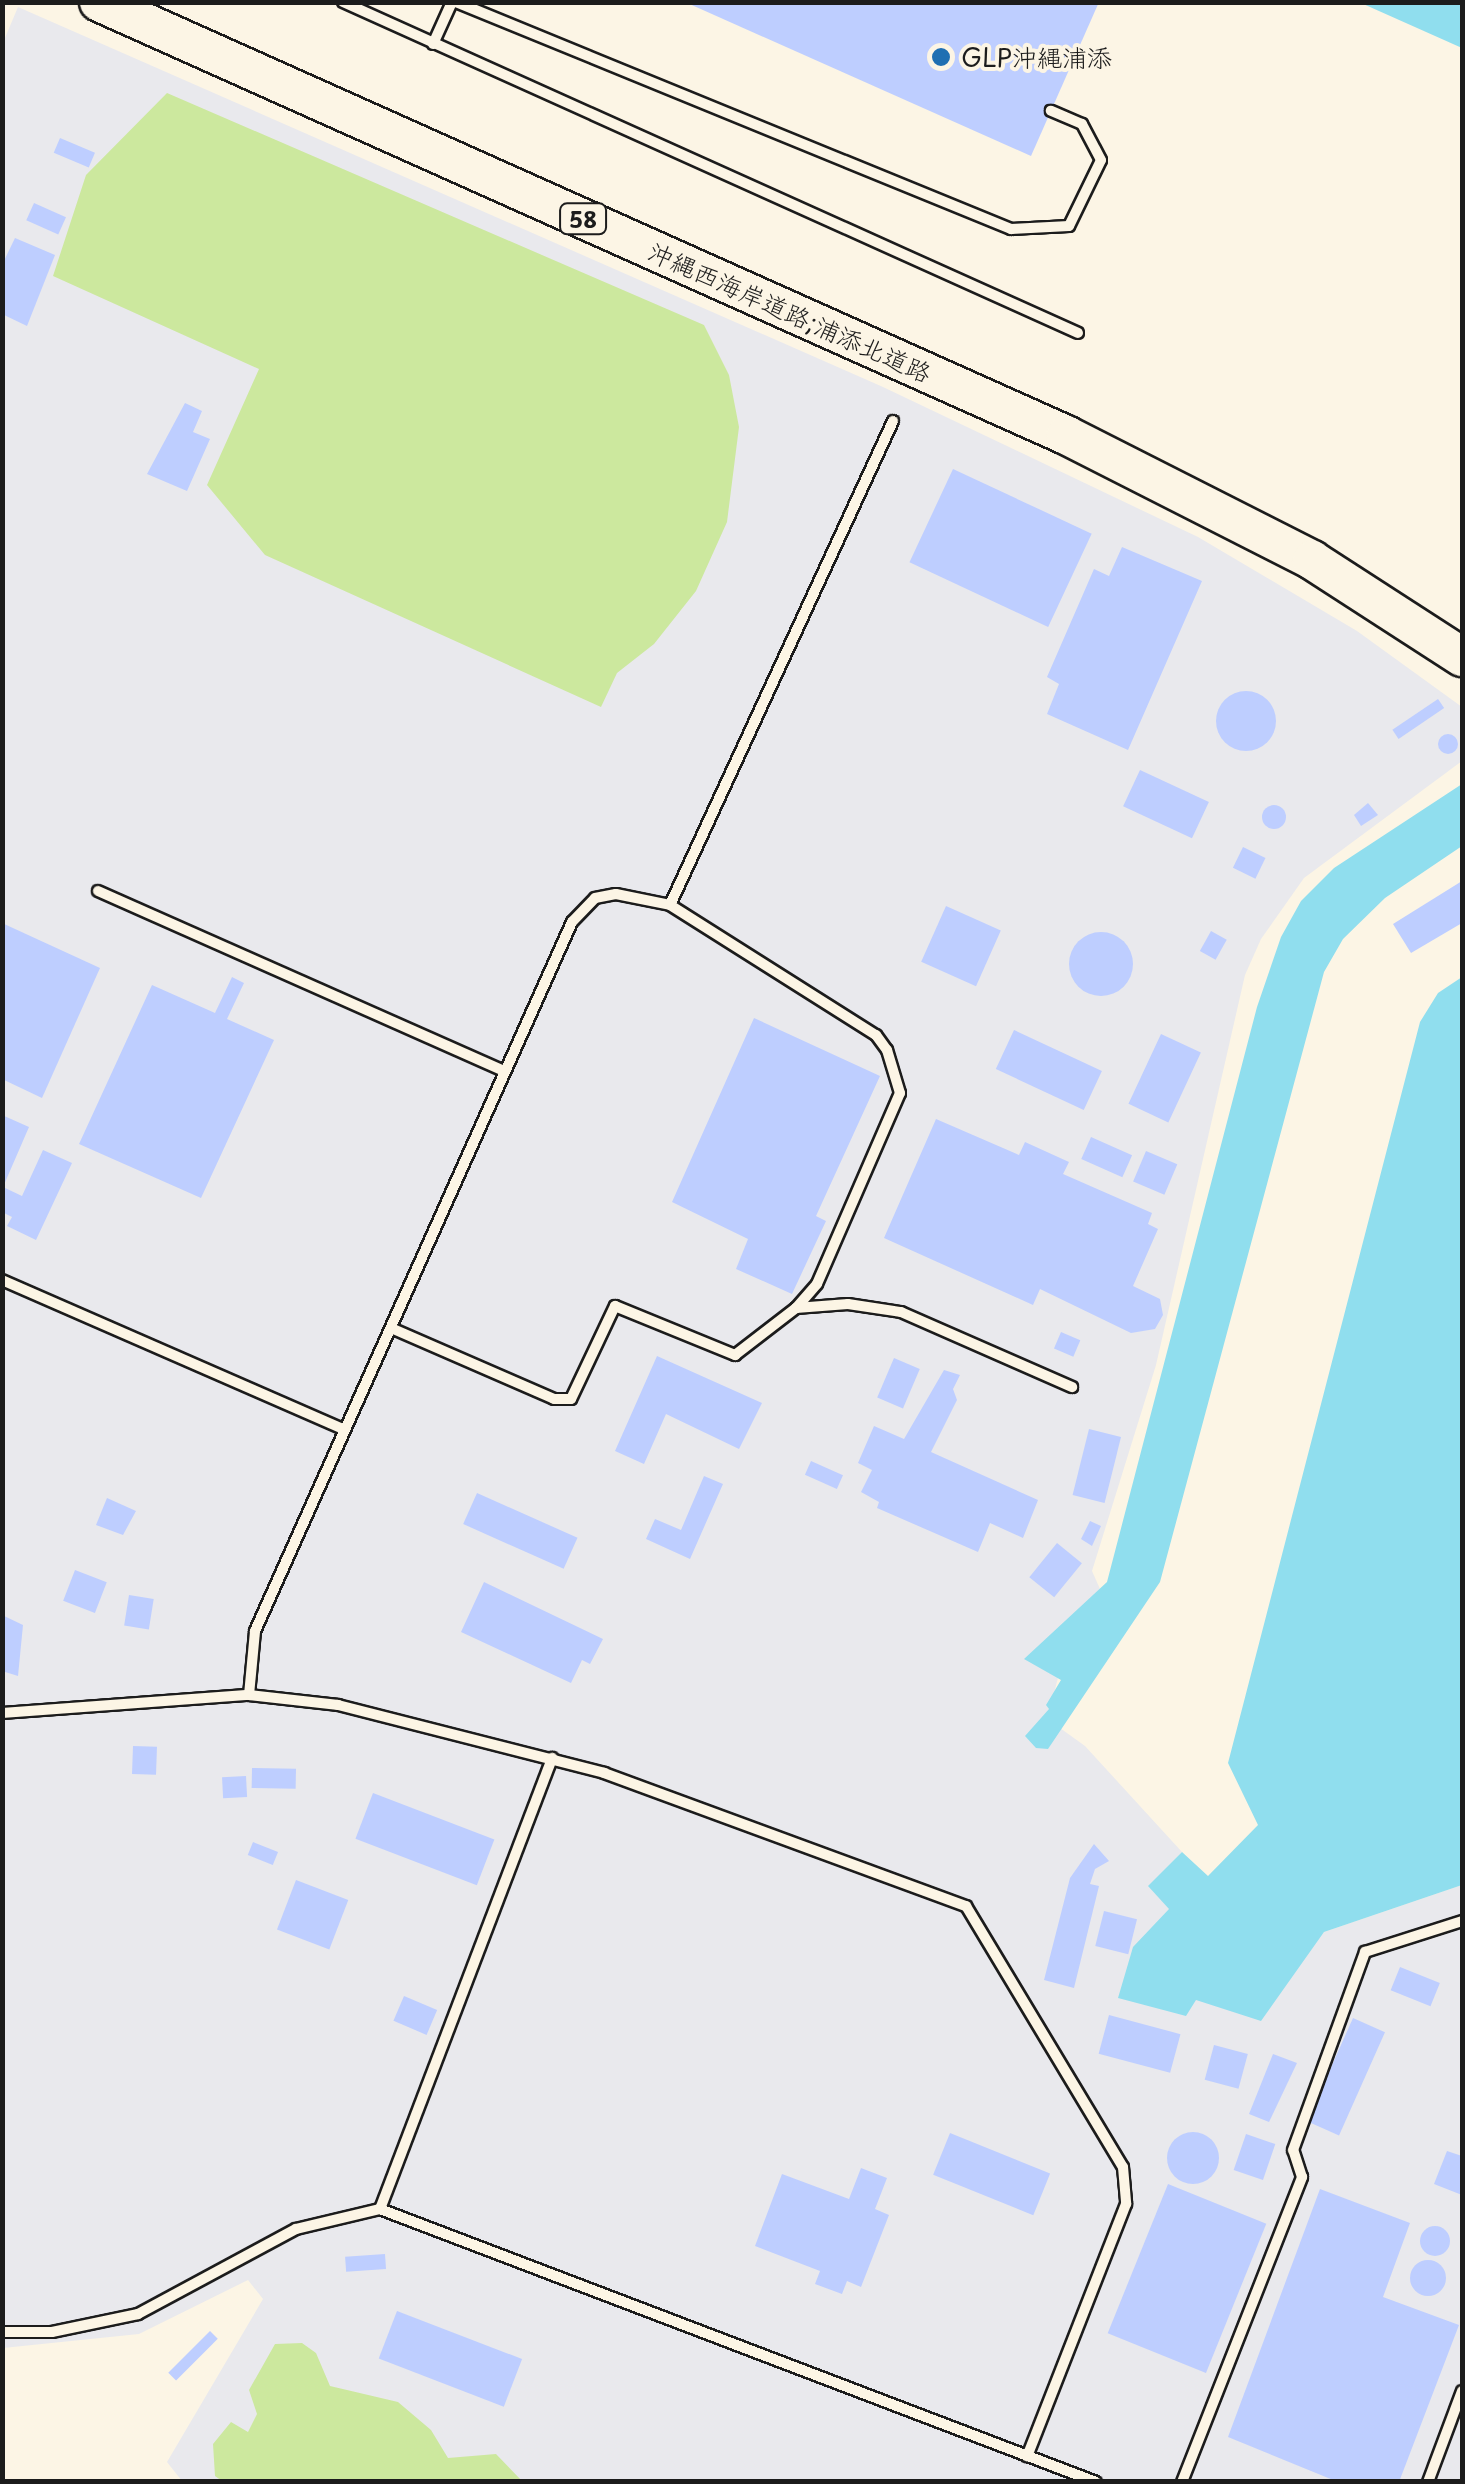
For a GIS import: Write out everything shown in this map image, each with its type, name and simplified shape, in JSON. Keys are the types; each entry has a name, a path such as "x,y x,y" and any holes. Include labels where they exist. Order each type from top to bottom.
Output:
{"highway":[{"name":"沖縄西海岸道路;浦添北道路","path":"100,2 1137,470 1312,560 1462,657"}],"lane":[{"path":"343,2 1078,333"},
{"path":"433,44 454,2 1011,229 1069,226 1101,160 1082,124 1050,111"},
{"path":"670,905 893,420"},
{"path":"98,891 505,1071"},
{"path":"248,1695 255,1631 390,1328 572,922 595,898 616,894 670,905 876,1035 897,1075 900,1093 816,1284 796,1308 735,1355 614,1306 571,1399 554,1399 390,1328"},
{"path":"2,1280 345,1430"},
{"path":"796,1308 848,1304 901,1312 1072,1386"},
{"path":"2,1713 248,1695 338,1704 552,1758 940,1892 966,1906 1122,2167 1126,2204 1027,2456"},
{"path":"380,2209 552,1758"},
{"path":"1182,2482 1302,2177 1293,2150 1365,1952 1462,1922"},
{"path":"2,2332 68,2330 138,2314 296,2229 380,2209 1096,2482"},
{"path":"1428,2482 1462,2391"}],"shaded area":[{"path":"18,7 883,387 1198,537 1357,631 1462,707 1462,761 1304,878 1261,939 1245,975 1156,1365 1092,1571 1100,1589 1074,1615 1050,1709 1026,1737 1048,1749 1060,1728 1085,1746 1182,1852 1149,1886 1169,1908 1196,2000 1307,1950 1324,1932 1462,1885 1462,2481 182,2481 167,2462 263,2299 248,2280 139,2334 3,2348 2,45"}],"green space":[{"path":"167,93 704,325 729,375 739,427 727,522 696,591 654,644 617,673 601,707 265,555 207,485 259,369 53,276 86,175"},
{"path":"302,2343 316,2353 330,2386 398,2402 431,2430 448,2458 496,2454 522,2481 222,2481 215,2476 213,2444 231,2422 248,2432 257,2414 249,2390 275,2344"}],"water":[{"path":"1361,3 1462,3 1462,48"},
{"path":"1462,784 1462,846 1385,898 1343,939 1324,972 1160,1582 1048,1749 1036,1748 1025,1736 1049,1709 1046,1705 1061,1680 1024,1659 1107,1582 1257,1007 1281,937 1301,901 1334,868"},
{"path":"1462,977 1462,1885 1324,1932 1261,2021 1196,2000 1186,2016 1118,1998 1133,1947 1169,1909 1148,1886 1182,1852 1208,1876 1258,1825 1228,1763 1420,1022 1438,993"}],"building":[{"name":"GLP沖縄浦添","path":"685,2 1099,2 1031,156"},
{"path":"60,138 95,153 89,168 54,153"},
{"path":"34,203 66,217 58,235 26,220"},
{"path":"15,238 55,255 27,326 2,314 2,265"},
{"path":"185,403 202,411 193,432 210,439 187,491 147,474"},
{"path":"953,469 1092,534 1048,627 909,562"},
{"path":"1122,547 1202,581 1128,750 1047,714 1059,684 1047,677 1094,569 1109,576"},
{"path":"1246,691 1268,699 1276,721 1268,743 1246,751 1224,743 1216,721 1224,699"},
{"path":"1438,699 1444,708 1399,739 1392,730"},
{"path":"1448,734 1458,744 1448,754 1438,744"},
{"path":"1140,770 1209,802 1192,838 1123,806"},
{"path":"1368,803 1378,815 1361,826 1354,815"},
{"path":"1274,805 1286,817 1274,829 1262,817"},
{"path":"1243,847 1265,858 1255,879 1233,868"},
{"path":"1462,881 1462,923 1411,953 1393,924"},
{"path":"946,906 1001,930 976,986 921,962"},
{"path":"2,923 100,968 42,1098 2,1079"},
{"path":"1211,931 1227,940 1216,960 1200,951"},
{"path":"1101,932 1124,941 1133,964 1124,987 1101,996 1078,987 1069,964 1078,941"},
{"path":"232,977 244,983 227,1019 274,1040 201,1198 79,1144 152,985 215,1013"},
{"path":"754,1018 880,1076 816,1216 826,1221 792,1294 736,1269 748,1239 672,1202"},
{"path":"1014,1030 1102,1071 1084,1110 996,1069"},
{"path":"1161,1034 1201,1053 1168,1122 1128,1104"},
{"path":"2,1115 29,1127 3,1187 22,1196 43,1150 72,1163 36,1240 7,1226 12,1217 2,1212"},
{"path":"936,1119 1019,1155 1025,1142 1069,1162 1063,1174 1152,1213 1148,1224 1158,1229 1133,1286 1160,1299 1163,1315 1155,1329 1131,1333 1040,1289 1033,1305 884,1238"},
{"path":"1091,1137 1132,1155 1122,1177 1081,1159"},
{"path":"1146,1151 1177,1164 1164,1195 1133,1181"},
{"path":"1061,1332 1080,1340 1073,1357 1054,1349"},
{"path":"657,1356 762,1403 739,1449 666,1414 644,1464 615,1451"},
{"path":"894,1358 920,1369 903,1409 877,1398"},
{"path":"944,1370 960,1375 953,1389 957,1400 931,1452 1038,1500 1023,1538 990,1523 978,1552 877,1508 879,1502 861,1492 872,1470 858,1463 874,1426 904,1439"},
{"path":"1089,1429 1121,1437 1105,1503 1073,1495"},
{"path":"811,1461 843,1475 837,1489 805,1475"},
{"path":"704,1476 723,1484 690,1559 646,1539 655,1519 681,1530"},
{"path":"477,1493 577,1538 564,1569 463,1524"},
{"path":"107,1498 136,1511 123,1535 96,1525"},
{"path":"1090,1521 1101,1526 1092,1546 1081,1539"},
{"path":"1057,1543 1082,1563 1054,1597 1029,1577"},
{"path":"75,1570 107,1582 95,1613 63,1601"},
{"path":"484,1582 603,1639 590,1664 582,1660 571,1683 461,1632"},
{"path":"129,1595 154,1599 149,1630 124,1626"},
{"path":"2,1615 23,1625 18,1676 2,1671"},
{"path":"133,1746 157,1747 156,1775 132,1774"},
{"path":"252,1768 296,1769 296,1789 252,1788"},
{"path":"246,1776 247,1797 223,1798 222,1777"},
{"path":"373,1793 494,1840 477,1885 355,1839"},
{"path":"253,1842 278,1852 273,1865 248,1855"},
{"path":"1094,1844 1109,1861 1095,1869 1090,1884 1099,1886 1074,1988 1044,1980 1070,1878"},
{"path":"296,1880 348,1900 329,1950 277,1929"},
{"path":"1104,1911 1137,1919 1128,1954 1095,1946"},
{"path":"1400,1967 1440,1983 1431,2006 1391,1990"},
{"path":"404,1996 437,2010 427,2035 393,2021"},
{"path":"1109,2015 1180,2034 1170,2073 1099,2054"},
{"path":"1353,2018 1385,2032 1339,2135 1307,2121"},
{"path":"1214,2045 1248,2054 1238,2089 1205,2080"},
{"path":"1273,2054 1297,2063 1269,2122 1249,2114"},
{"path":"1193,2132 1211,2140 1219,2158 1211,2176 1193,2184 1175,2176 1167,2158 1175,2140"},
{"path":"950,2133 1050,2173 1033,2215 933,2175"},
{"path":"1246,2134 1275,2144 1263,2180 1234,2170"},
{"path":"1447,2151 1462,2156 1462,2195 1434,2184"},
{"path":"861,2168 887,2178 875,2209 889,2215 861,2287 847,2281 842,2294 815,2284 820,2271 755,2246 782,2174 849,2199"},
{"path":"1168,2184 1266,2224 1206,2373 1108,2333"},
{"path":"1320,2189 1410,2223 1383,2297 1459,2325 1399,2482 1338,2482 1228,2437"},
{"path":"1435,2226 1449,2235 1450,2241 1441,2255 1435,2256 1421,2247 1420,2241 1429,2227"},
{"path":"385,2254 386,2269 346,2272 345,2257"},
{"path":"1428,2260 1441,2265 1446,2278 1441,2291 1428,2296 1415,2291 1410,2278 1415,2265"},
{"path":"397,2311 522,2359 504,2407 379,2359"},
{"path":"210,2331 218,2339 176,2380 168,2373"}],"place":[{"name":"GLP沖縄浦添","path":"941,57"}]}
